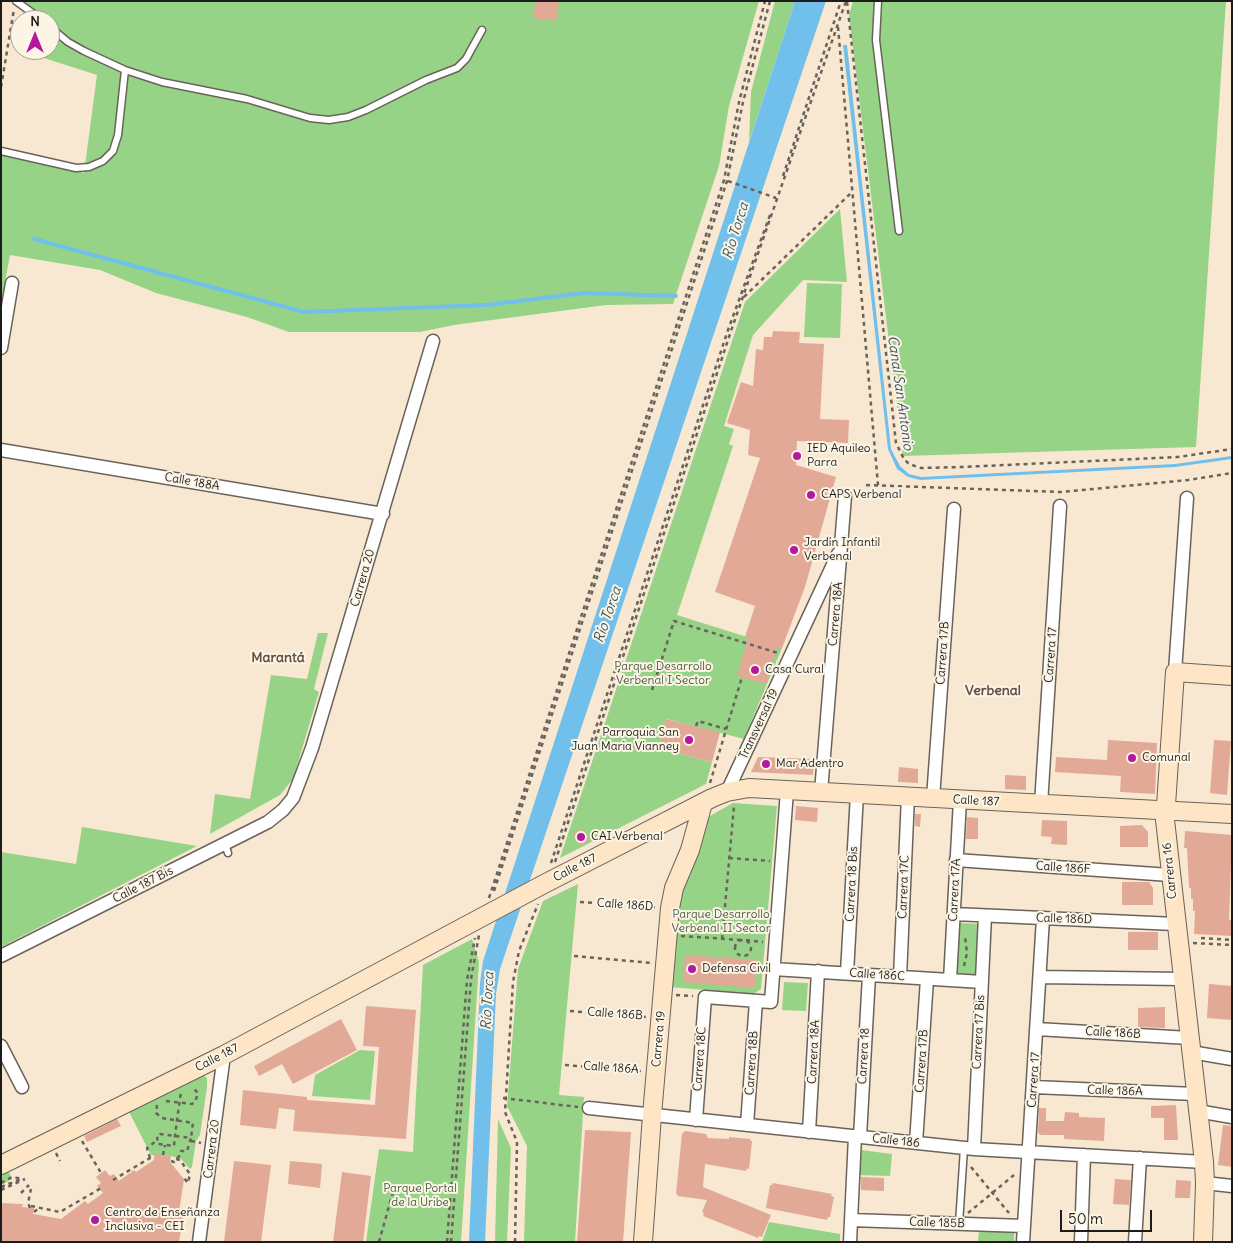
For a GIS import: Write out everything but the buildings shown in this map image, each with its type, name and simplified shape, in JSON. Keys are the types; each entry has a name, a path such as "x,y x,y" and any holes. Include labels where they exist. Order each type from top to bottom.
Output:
{"street":[{"path":"1,348 12,283"},
{"name":"Carrera 20","path":"283,810 292,798 306,766 383,514 433,341"},
{"name":"Calle 188A","path":"1,450 159,480 383,514"},
{"name":"Carrera 18A","path":"821,792 845,496"},
{"name":"Carrera 16","path":"1187,498 1166,810 1170,875 1206,1183 1203,1242"},
{"name":"Carrera 17","path":"1041,804 1060,506"},
{"name":"Carrera 17B","path":"933,798 954,509"},
{"name":"Transversal 19","path":"731,796 842,546"},
{"path":"1175,672 1232,676"},
{"name":"Calle 187","path":"1,1165 224,1055 543,884 673,818 705,796 731,796 749,788 1232,814"},
{"path":"705,997 770,1002 787,790"},
{"name":"Carrera 18 Bis","path":"847,973 857,794"},
{"name":"Carrera 19","path":"643,1242 670,908 674,888 693,840 705,796"},
{"name":"Carrera 17C","path":"900,977 908,796"},
{"name":"Carrera 17A","path":"950,980 960,800"},
{"name":"Calle 187 Bis","path":"1,956 226,849 283,810"},
{"path":"673,818 682,819 688,824 693,840"},
{"name":"Calle 186F","path":"956,860 1170,875"},
{"name":"Calle 186D","path":"954,914 1176,924"},
{"name":"Carrera 17 Bis","path":"967,1151 982,982 985,916"},
{"name":"Carrera 17","path":"1023,1242 1022,1226 1034,1087 1043,918"},
{"name":"Calle 186C","path":"773,969 982,982"},
{"name":"Carrera 18A","path":"809,1132 818,972"},
{"name":"Carrera 18","path":"850,1242 869,975"},
{"path":"1040,977 1182,979"},
{"name":"Carrera 17B","path":"916,1143 927,979"},
{"name":"Carrera 18C","path":"696,1120 705,997"},
{"name":"Carrera 18B","path":"747,1125 756,1001"},
{"name":"Calle 186B","path":"1037,1029 1190,1045 1232,1059"},
{"path":"1,1046 22,1087"},
{"name":"Carrera 20","path":"199,1242 224,1055"},
{"name":"Calle 186A","path":"1034,1087 1196,1103 1232,1117"},
{"name":"Calle 186","path":"589,1108 916,1143 1028,1158 1084,1154 1204,1162"},
{"path":"1081,1242 1084,1154"},
{"path":"1135,1242 1140,1158"},
{"path":"1206,1183 1232,1186"},
{"name":"Calle 185B","path":"851,1220 959,1222 1022,1226"}],"lane":[{"path":"16,1 28,10"},
{"path":"878,1 876,40 899,231"},
{"path":"60,35 84,51 125,70 162,82 247,98 310,118 329,120 348,117 373,107 417,84 457,68 466,59 482,30"},
{"path":"1,151 76,168 89,167 103,161 113,151 118,135 125,70"},
{"path":"959,1222 967,1151"}],"path":[{"path":"1,87 16,1"},
{"path":"447,1242 467,980 486,915 726,180 739,102 765,1"},
{"path":"494,891 726,180 743,102 770,1"},
{"path":"555,863 551,865 737,304 776,198 841,1"},
{"path":"515,1242 517,1142 505,1112 504,1099 515,967 543,884 555,863 742,299 846,1"},
{"path":"846,1 896,443 904,460 921,468 962,467 1178,457 1232,449"},
{"path":"837,16 878,485"},
{"path":"726,180 776,198"},
{"path":"737,304 852,192"},
{"path":"866,485 1061,492 1188,480 1232,473"},
{"path":"652,690 674,621 785,655"},
{"path":"705,796 742,677"},
{"path":"696,726 698,721 726,729"},
{"path":"716,747 720,748"},
{"path":"722,938 729,858 731,796"},
{"path":"729,858 781,861"},
{"name":"Calle 186D","path":"580,902 670,908"},
{"path":"451,1242 472,979 486,915"},
{"path":"668,935 775,943"},
{"path":"1201,938 1232,940"},
{"path":"743,940 749,943 751,950 748,955 743,956 738,955 734,947 743,940"},
{"path":"1186,942 1232,945"},
{"path":"574,956 665,964"},
{"path":"663,994 705,997"},
{"name":"Calle 186B","path":"570,1011 660,1018"},
{"name":"Calle 186A","path":"566,1065 656,1072"},
{"path":"157,1140 158,1144 174,1146 175,1136 177,1120 179,1103 181,1092 186,1088 196,1089 198,1094 195,1102 192,1104 179,1103 161,1102 155,1108 156,1113 162,1118 177,1120 193,1123 191,1140 187,1151 181,1151 176,1159 170,1161"},
{"path":"198,1094 203,1094"},
{"path":"504,1099 589,1108"},
{"path":"113,1180 152,1158 147,1148 157,1140 160,1134 201,1143"},
{"path":"80,1137 101,1173"},
{"path":"163,1155 165,1144"},
{"path":"967,1151 992,1193 1022,1226"},
{"path":"959,1222 1028,1158"},
{"path":"176,1159 180,1160 190,1174 188,1183 184,1178"},
{"path":"1,1183 12,1177 25,1179"},
{"path":"1,1187 15,1180 25,1179"},
{"path":"1,1190 25,1179"},
{"path":"379,1242 396,1180"},
{"path":"21,1193 28,1185"},
{"path":"31,1190 28,1203 30,1207 60,1212 103,1187"},
{"path":"34,1212 39,1208"}],"green space":[{"path":"26,1 759,1 729,106 719,166 673,304 606,305 454,325 420,332 289,332 247,317 156,293 100,270 10,255 1,304 2,149 84,173 97,75 50,60 60,60 60,10 25,10"},
{"path":"775,1 795,1 749,142 751,92"},
{"path":"853,1 1226,1 1196,447 903,456 849,15"},
{"name":"Parque Desarrollo Verbenal I Sector","path":"840,209 847,282 803,280 753,335 724,426 734,429 729,444 733,446 677,615 782,648 744,739 667,719 659,748 712,762 706,784 560,858 745,302"},
{"path":"807,283 842,284 840,338 804,337"},
{"path":"318,633 328,633 314,689 319,692 293,779 280,795 210,834 215,794 250,799 271,675 307,679"},
{"name":"Parque Desarrollo Verbenal II Sector","path":"733,803 777,806 761,989 753,994 670,987 675,908 708,817"},
{"path":"82,827 197,846 1,947 1,852 76,864"},
{"path":"578,884 559,1095 584,1097 575,1242 524,1242 527,1146 507,1106 518,969 543,901"},
{"path":"960,923 979,924 976,979 956,978"},
{"name":"Parque Portal de la Uribe","path":"472,939 479,962 461,1242 366,1242 379,1149 413,1152 423,965"},
{"path":"784,982 808,983 806,1011 782,1010"},
{"path":"360,1050 375,1051 370,1100 312,1096 315,1075"},
{"path":"202,1074 207,1078 207,1087 200,1135 196,1141 192,1167 190,1169 181,1159 171,1156 151,1155 127,1108"},
{"path":"498,1119 511,1148 507,1242 495,1242"},
{"path":"861,1150 892,1154 890,1176 859,1175"},
{"path":"1,1169 8,1170 12,1179 1,1185"},
{"path":"769,1222 840,1234 840,1242 762,1242"},
{"path":"979,1230 1014,1232 1014,1242 978,1242"}],"water":[{"name":"Río Torca","path":"795,1 826,1 500,969 496,994 485,1242 469,1242 480,983 483,961"},
{"path":"843,45 847,45 891,449 900,466 909,474 921,477 1175,464 1232,456 1232,459 1175,467 920,480 908,477 897,469 888,449"}],"waterway":[{"path":"34,239 304,312 486,305 584,293 676,296"}],"place":[{"name":"IED Aquileo Parra","path":"797,456"},
{"name":"CAPS Verbenal","path":"811,495"},
{"name":"Jardín Infantil Verbenal","path":"794,550"},
{"name":"Casa Cural","path":"755,670"},
{"name":"Parroquia San Juan Maria Vianney","path":"689,740"},
{"name":"Comunal","path":"1132,758"},
{"name":"Mar Adentro","path":"766,764"},
{"name":"CAI Verbenal","path":"581,837"},
{"name":"Defensa Civil","path":"692,969"},
{"name":"Centro de Enseñanza Inclusiva - CEI","path":"95,1220"}],"district":[{"name":"Marantá","path":"278,658"},
{"name":"Verbenal","path":"993,691"}],"water label":[{"name":"Canal San Antonio","path":"900,393"}]}
